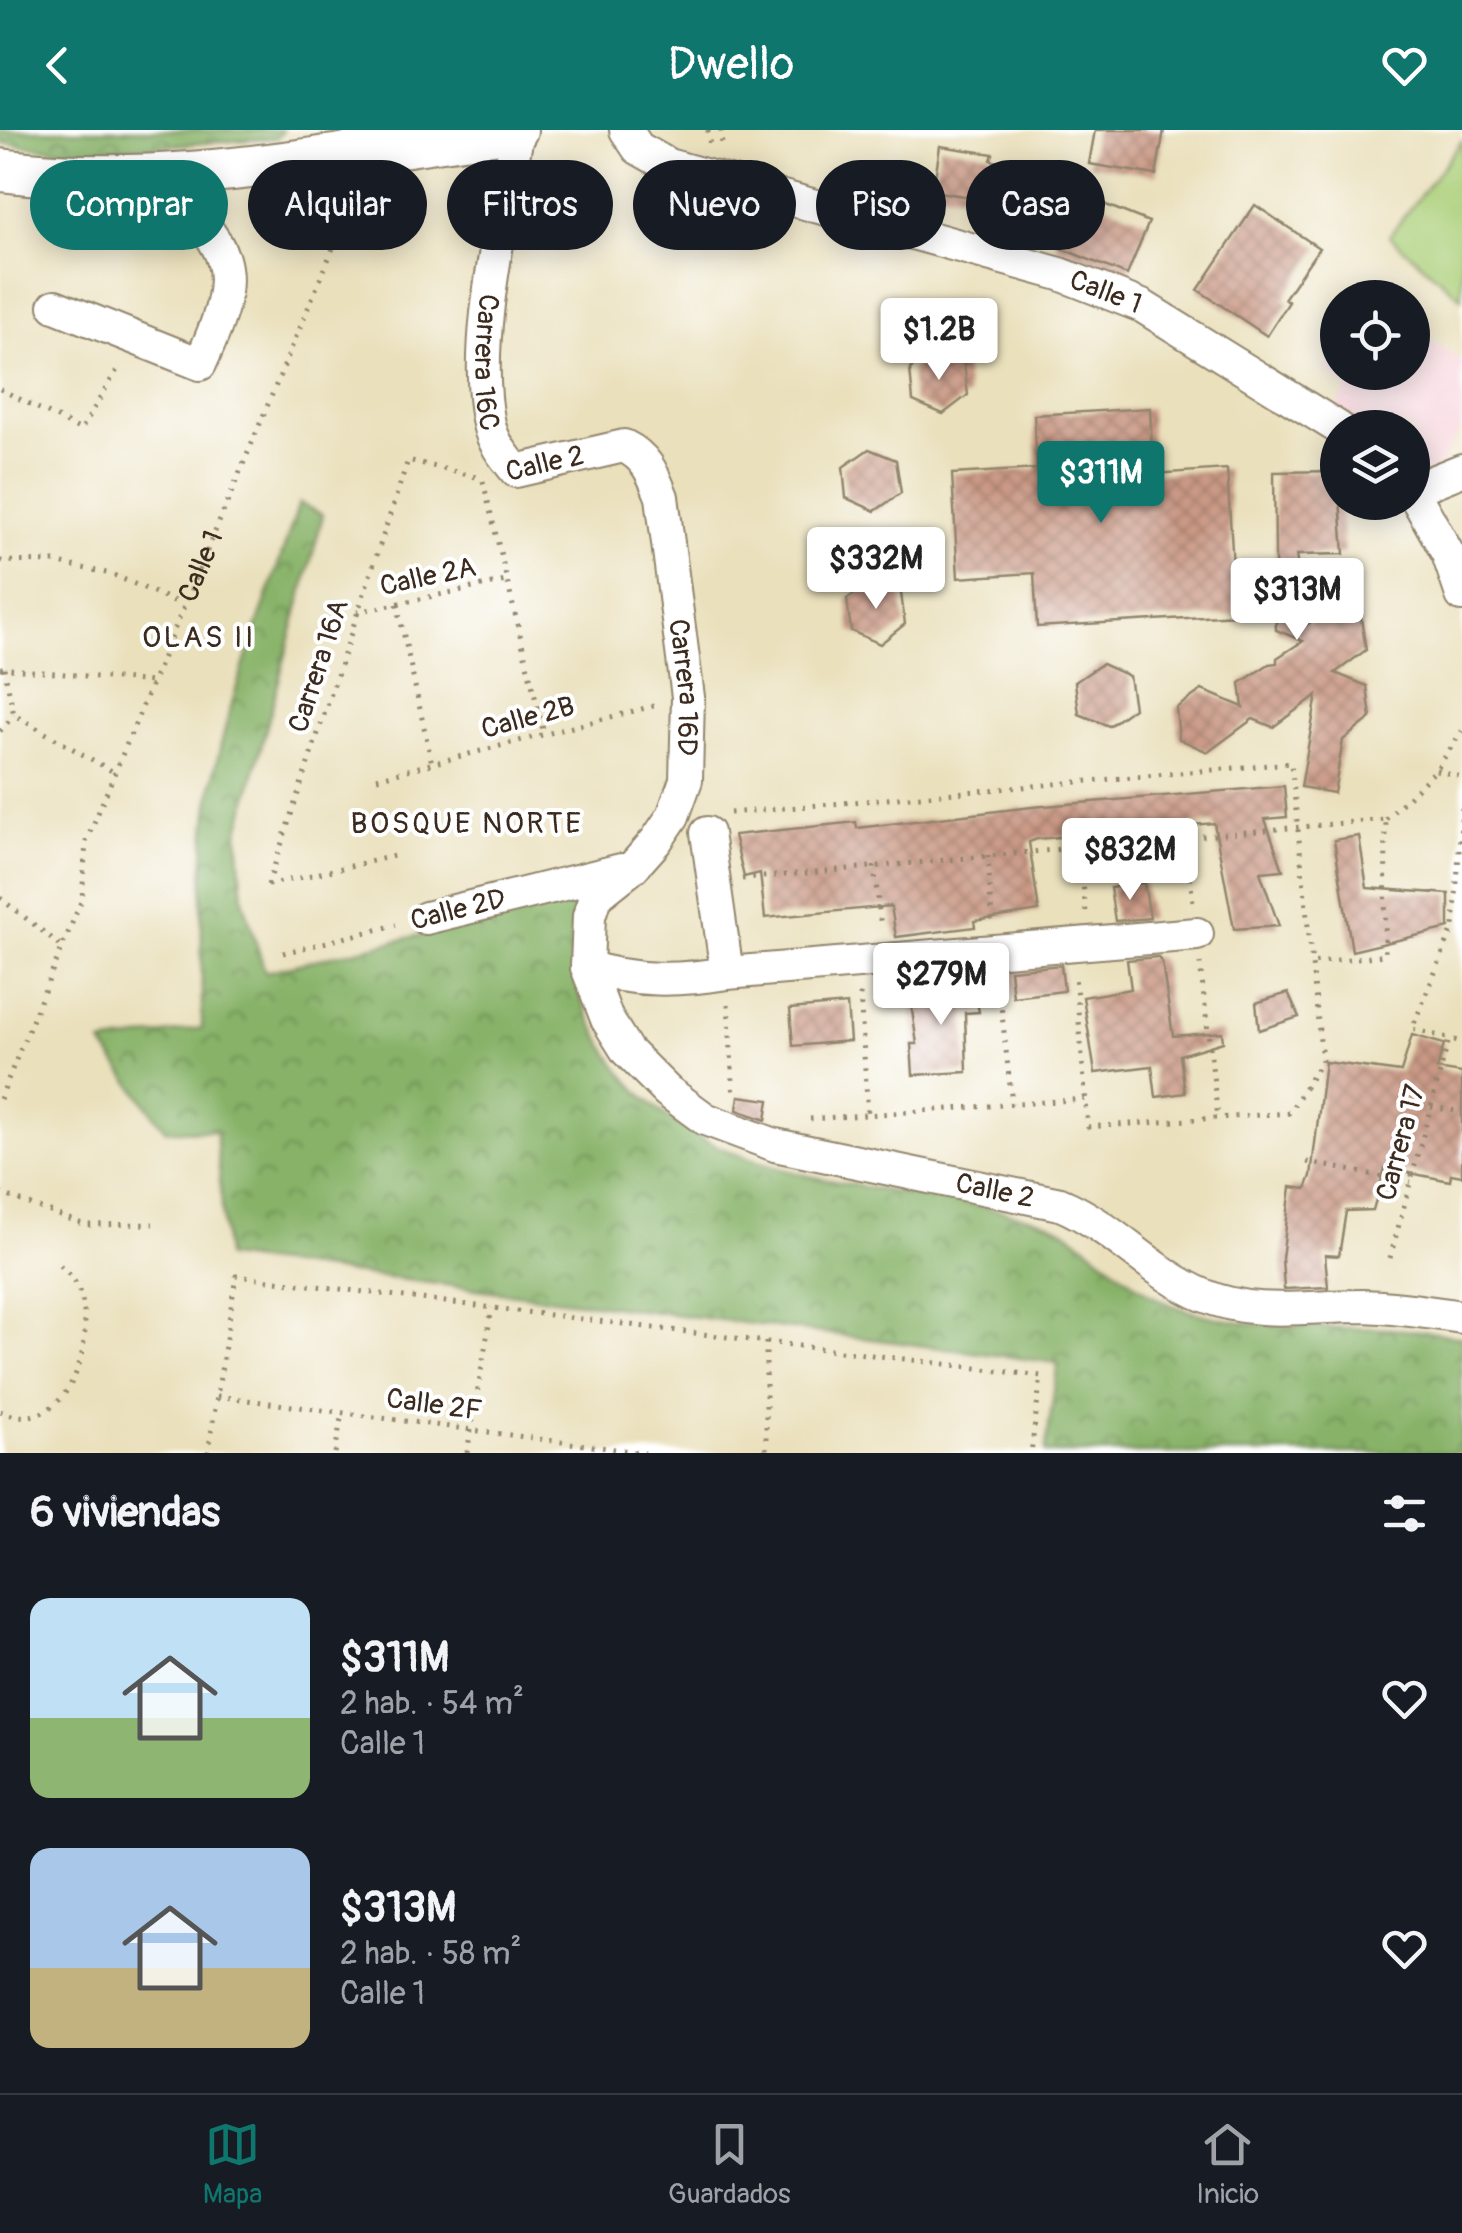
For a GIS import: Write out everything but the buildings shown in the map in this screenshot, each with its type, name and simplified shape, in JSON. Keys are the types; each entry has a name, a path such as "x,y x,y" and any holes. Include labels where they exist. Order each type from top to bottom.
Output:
{"main road":[{"path":"228,163 341,143 496,131"},
{"path":"0,170 30,173"}],"street":[{"name":"Calle 1","path":"626,130 638,148 668,164 1060,274 1120,296 1320,417"},
{"name":"Carrera 16C","path":"496,131 498,160"},
{"path":"55,306 200,364 228,295 227,268 221,250"},
{"name":"Carrera 16C","path":"499,250 484,367 489,424 498,448 516,471"},
{"name":"Calle 2","path":"516,471 624,446"},
{"name":"Carrera 16D","path":"587,967 588,916 595,897 633,867 673,816 686,780 688,697 662,497 652,470 638,453 624,446"},
{"path":"1430,483 1462,470"},
{"path":"1429,520 1448,554 1462,595"},
{"path":"707,833 727,973"},
{"name":"Calle 2D","path":"426,918 633,867"},
{"path":"587,967 614,975 679,981 727,973 1196,934"},
{"name":"Calle 2","path":"587,967 627,1051 666,1091 705,1119 775,1145 1060,1204 1087,1215 1175,1280 1230,1304 1267,1309 1409,1309 1462,1317"}],"path":[{"path":"708,130 710,148"},
{"name":"Calle 1","path":"0,1099 82,899 86,842 117,774 182,604 341,143"},
{"path":"613,208 619,207"},
{"path":"0,388 80,430 135,339"},
{"name":"Calle 2","path":"408,460 483,478 516,471"},
{"name":"Carrera 16A","path":"394,856 268,885 408,460"},
{"path":"483,478 544,734"},
{"path":"0,561 54,562 111,574 182,604"},
{"name":"Calle 2A","path":"358,612 508,580"},
{"path":"397,604 432,764"},
{"path":"117,774 14,714 2,668 152,682"},
{"name":"Calle 2B","path":"377,778 688,697"},
{"path":"0,731 14,714"},
{"path":"714,882 1386,818 1436,770 1462,731"},
{"path":"707,833 699,816 1292,763 1322,1060 1289,1113 1088,1127 1079,846"},
{"path":"1436,770 1462,777"},
{"path":"1462,808 1454,926 1412,1028 1462,1042"},
{"path":"1310,963 1385,956 1386,818"},
{"path":"1185,836 1218,1118"},
{"path":"988,855 994,950 1012,1104"},
{"path":"868,1115 874,866"},
{"path":"0,898 64,948"},
{"name":"Calle 2D","path":"283,954 426,918"},
{"path":"727,973 734,1105"},
{"name":"Carrera 17","path":"1390,1258 1449,1038"},
{"path":"792,1120 1086,1099"},
{"path":"1431,1107 1462,1112"},
{"path":"1307,1162 1411,1182"},
{"path":"0,1192 86,1225 152,1224"},
{"path":"0,1411 14,1417 38,1415 59,1398 82,1368 88,1327 77,1284 57,1262"},
{"path":"208,1453 236,1276 1041,1376 1031,1453"},
{"path":"467,1453 492,1308"},
{"path":"766,1342 766,1453"},
{"name":"Calle 2F","path":"217,1396 589,1449 645,1453"},
{"path":"336,1453 342,1413"}],"shaded area":[{"path":"1430,341 1462,361 1462,429 1431,478 1430,410 1334,410 1346,390 1430,390"}],"green space":[{"path":"0,130 283,130 278,138 74,152 0,143"},
{"path":"1462,141 1462,298 1389,236"},
{"path":"299,503 323,515 238,834 243,899 265,972 576,898 571,956 576,984 589,1016 635,1088 681,1126 735,1154 795,1172 1043,1221 1074,1236 1153,1296 1205,1315 1277,1326 1389,1329 1462,1337 1462,1453 1045,1453 1058,1363 226,1257 216,1131 165,1130 102,1044 202,1028 204,860 216,766 236,690"}],"district":[{"name":"OLAS II","path":"199,637"},
{"name":"BOSQUE NORTE","path":"467,823"}]}
